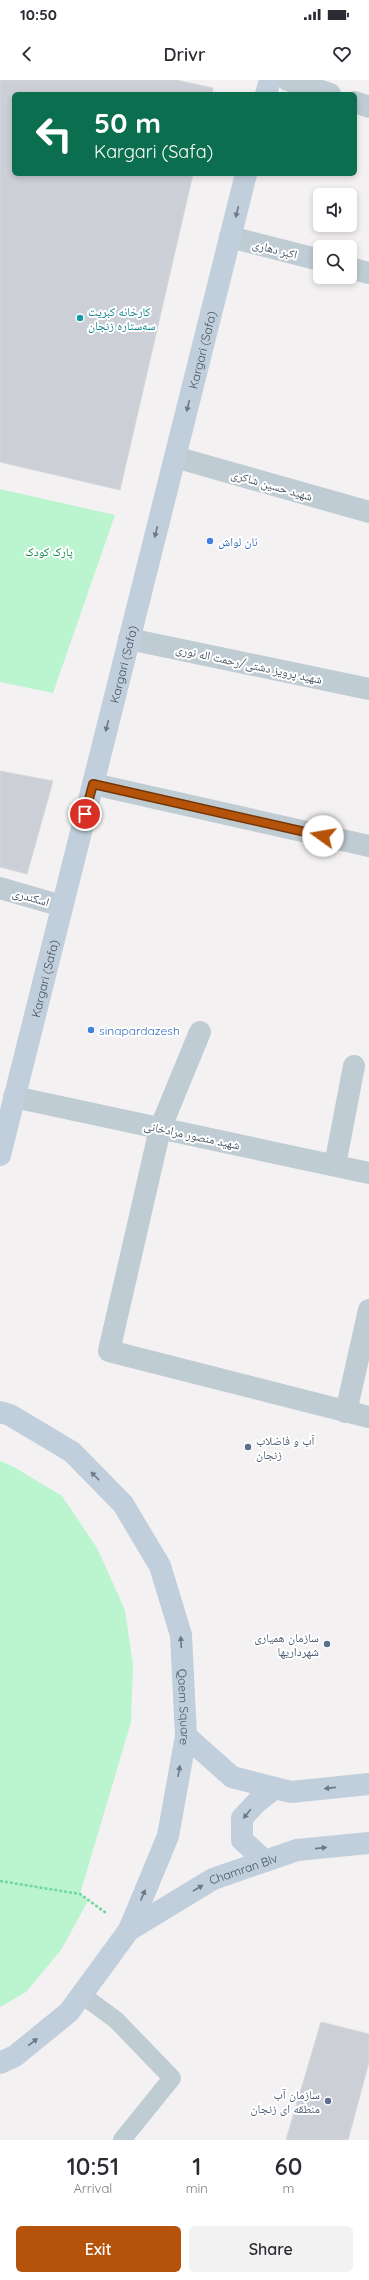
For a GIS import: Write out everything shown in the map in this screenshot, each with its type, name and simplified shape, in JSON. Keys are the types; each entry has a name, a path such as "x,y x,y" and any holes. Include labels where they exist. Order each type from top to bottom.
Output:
{"main road":[{"path":"267,92 270,80"},
{"name":"Kargari (Safa)","path":"0,1155 246,176"},
{"name":"Qaem Square","path":"0,1412 10,1415 72,1452 123,1504 160,1566 181,1635 186,1736 168,1836 129,1930 69,2012 15,2056 0,2063"},
{"path":"186,1736 232,1777 291,1792 369,1784"},
{"path":"265,1861 242,1840 242,1818 257,1802 275,1788"},
{"name":"Chamran Blv","path":"129,1930 213,1879 297,1850 369,1843"}],"street":[{"path":"288,80 324,92"},
{"path":"357,103 369,107"},
{"name":"اکبر دهاری","path":"230,238 313,258"},
{"path":"357,270 369,273"},
{"name":"شهید حسین شاکری","path":"175,457 369,512"},
{"name":"شهید پرویز دشتی/رحمت اله نوری","path":"129,639 369,689"},
{"path":"93,784 369,846"},
{"name":"اسکندری","path":"0,888 62,906"},
{"path":"200,1032 160,1128 109,1351 369,1417"},
{"path":"335,1165 354,1066"},
{"name":"شهید منصور مرادخانی","path":"14,1097 369,1173"},
{"path":"346,1412 369,1310"}],"lane":[{"path":"82,1995 116,2020 172,2078 122,2140"}],"path":[{"path":"0,1881 80,1894 129,1930"}],"green space":[{"name":"پارک کودک","path":"0,489 115,515 53,693 0,682"},
{"path":"0,1461 14,1467 62,1496 97,1548 125,1610 133,1665 131,1722 80,1894 88,1901 61,1950 26,1992 0,2007"}],"building":[{"name":"کارخانه کبریت سه‌ستاره زنجان","path":"0,80 176,80 213,88 212,92 12,92 12,176 193,176 120,490 0,462"},
{"path":"0,771 53,781 27,874 0,867"},
{"name":"سازمان آب منطقه ای زنجان","path":"321,2022 369,2034 369,2062 348,2140 286,2140"}],"place":[{"name":"کارخانه کبریت سه‌ستاره زنجان","path":"80,318"},
{"name":"نان لواش","path":"210,541"},
{"name":"sinapardazesh","path":"91,1030"},
{"name":"آب و فاضلاب زنجان","path":"248,1447"},
{"name":"سازمان همیاری شهرداریها","path":"327,1644"},
{"name":"سازمان آب منطقه ای زنجان","path":"328,2101"}],"route":[{"path":"85,814 93,784 323,836"}]}
